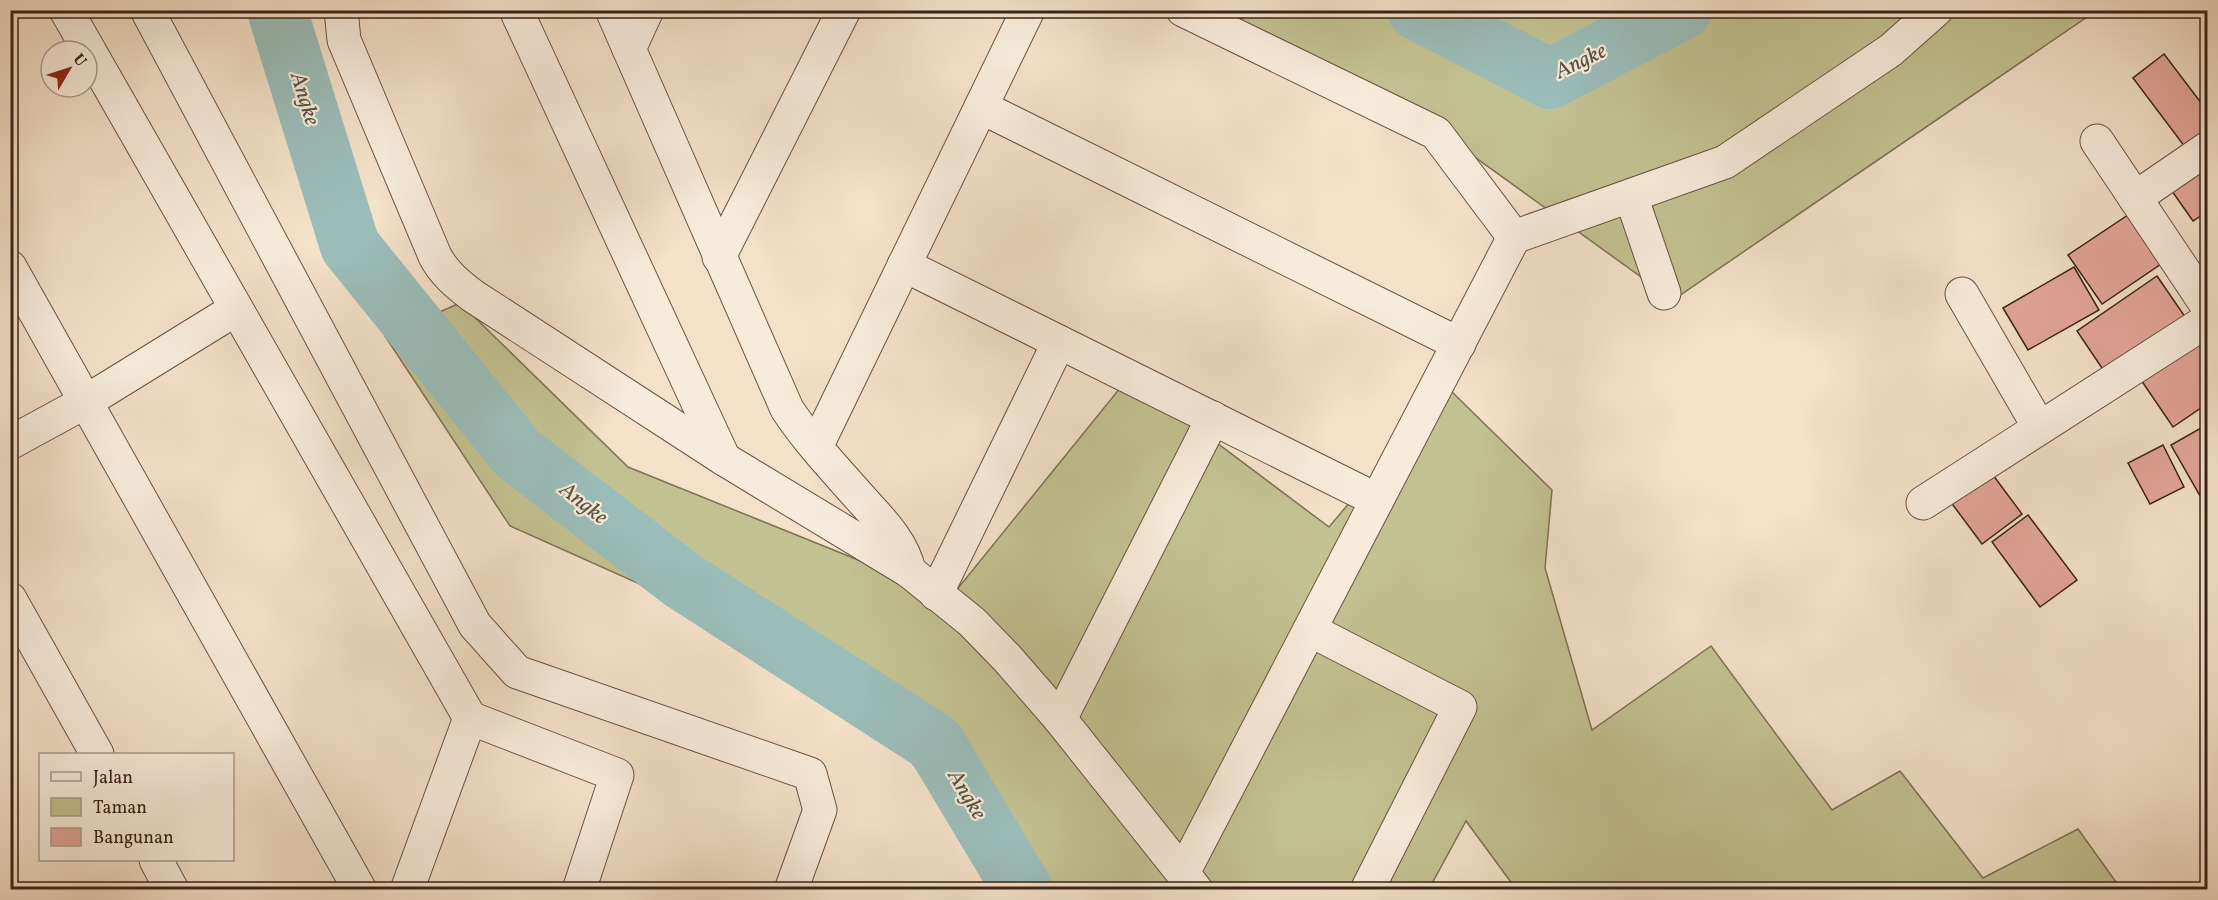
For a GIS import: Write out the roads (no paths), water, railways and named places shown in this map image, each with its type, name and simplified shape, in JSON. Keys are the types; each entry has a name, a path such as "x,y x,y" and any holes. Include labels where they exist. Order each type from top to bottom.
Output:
{"street":[{"path":"66,10 470,718 617,775 579,890"},
{"path":"147,10 475,625 517,672 810,774 820,810 791,890"},
{"path":"341,10 344,40 442,270 472,297 724,459 909,571 972,622 1060,719 1190,881 1310,630 1514,237 1725,162 1891,50 1936,10"},
{"path":"516,10 724,459"},
{"path":"612,10 786,409 880,521 906,557 909,571"},
{"path":"628,49 647,10"},
{"path":"719,257 844,10"},
{"path":"816,447 1028,10"},
{"path":"1183,10 1436,134 1514,237"},
{"path":"981,107 1459,344"},
{"path":"2097,141 2208,307"},
{"path":"2135,198 2208,148"},
{"path":"1631,196 1664,293"},
{"path":"904,265 1377,500"},
{"path":"10,267 360,890"},
{"path":"1962,294 2039,427"},
{"path":"10,442 87,401 236,309"},
{"path":"1923,503 2208,320"},
{"path":"936,594 1059,342"},
{"path":"1060,719 1213,418"},
{"path":"10,599 96,753"},
{"path":"1310,630 1460,707 1367,890"},
{"path":"407,890 470,718"},
{"path":"157,861 172,890"}],"waterway":[{"name":"Angke","path":"277,10 350,246 517,453 682,580 935,743 1023,890"},
{"name":"Angke","path":"1417,10 1550,79 1682,10"}]}
